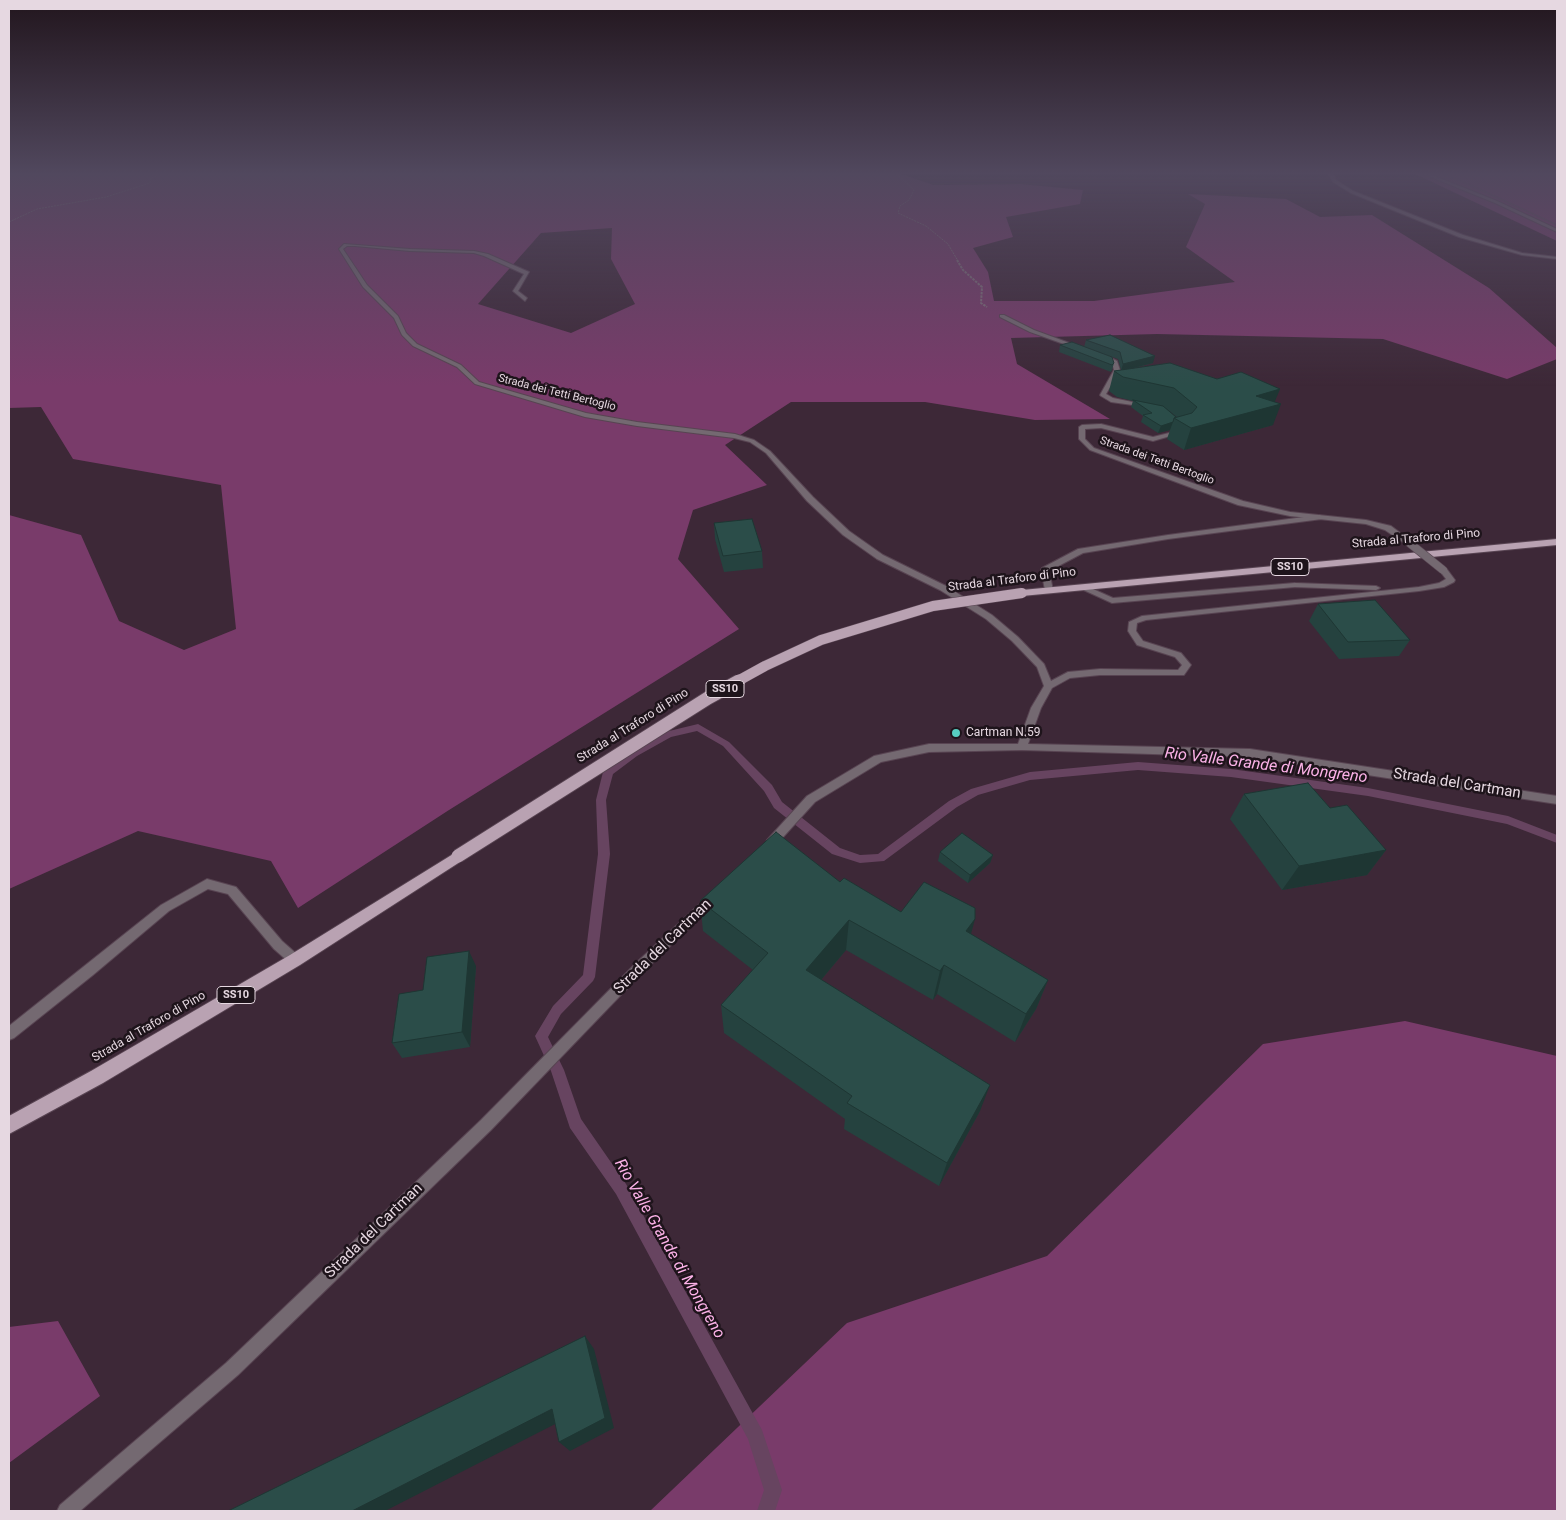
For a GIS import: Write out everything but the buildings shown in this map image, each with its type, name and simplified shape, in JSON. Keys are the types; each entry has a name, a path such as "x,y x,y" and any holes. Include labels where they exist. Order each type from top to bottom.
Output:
{"main road":[{"name":"Strada al Traforo di Pino","path":"9,1126 295,960 708,698 765,666 821,640 934,606 1022,593 1557,542"}],"street":[{"path":"1488,244 1522,254 1557,258"},
{"name":"Strada dei Tetti Bertoglio","path":"525,299 515,291 527,273 486,255 474,252 410,250 355,245 346,245 341,249 365,286 396,317 404,334 415,345 459,366 477,383 488,388 586,415 752,440 768,452 810,499 846,533 880,557 943,588 989,617 1015,639 1041,666 1050,686 1068,675 1100,672 1181,673 1186,665 1178,655 1140,643 1135,637 1132,631 1133,622 1145,618 1419,589 1451,580 1450,576 1407,540 1388,528 1366,522 1290,514 1241,503 1092,449 1082,439 1081,431 1082,427 1101,426 1153,439 1182,431 1185,428 1184,426"},
{"path":"1002,316 1032,331 1086,350"},
{"path":"1094,352 1110,359 1116,365 1114,378 1104,391 1103,395 1106,398 1155,408"},
{"path":"1049,590 1045,570 1081,551 1168,537 1318,517"},
{"name":"Strada dei Tetti Bertoglio","path":"1081,587 1112,601 1295,585 1419,589"},
{"path":"1022,747 1036,708 1050,686"},
{"name":"Strada del Cartman","path":"760,854 778,840 811,800 878,759 929,748 1022,747 1250,753 1557,800"},
{"path":"9,1034 165,908 207,884 232,890 278,945 295,960"},
{"name":"Strada del Cartman","path":"69,1509 232,1369 486,1124 640,967 717,894"}],"path":[{"path":"948,244 963,270 982,287 981,302 994,313 1002,316"}],"shaded area":[{"path":"9,244 531,244 478,304 571,333 635,304 611,259 611,244 988,244 973,248 988,272 994,301 1094,301 1235,282 1186,247 1187,244 1418,244 1489,288 1557,348 1557,359 1507,379 1383,339 1157,334 1011,338 1017,364 1110,419 1035,420 925,402 791,402 725,445 767,485 693,510 678,559 739,629 449,810 298,908 271,861 138,831 9,889 9,515 81,535 119,621 184,650 236,629 221,485 73,459 41,407 9,408"},
{"path":"1405,1021 1557,1056 1557,1511 650,1511 847,1323 1047,1256 1263,1044"},
{"path":"58,1321 100,1396 9,1463 9,1327"}],"waterway":[{"name":"Rio Valle Grande di Mongreno","path":"766,1511 773,1490 756,1436 621,1189 575,1123 557,1070 541,1036 557,1010 589,977 604,854 601,800 608,772 633,753 668,734 698,727 726,744 768,788 778,805 836,851 860,859 880,858 953,804 975,792 1030,776 1138,766 1231,773 1368,792 1508,820 1557,839"}],"place":[{"name":"Cartman N.59","path":"956,733"}]}
